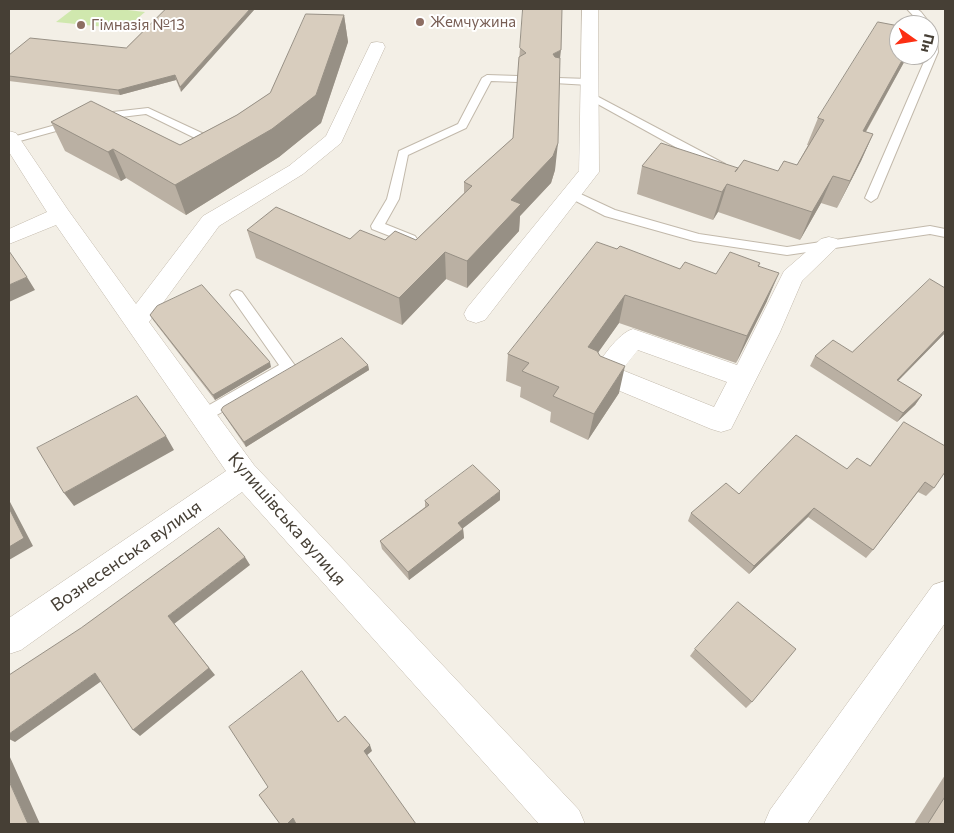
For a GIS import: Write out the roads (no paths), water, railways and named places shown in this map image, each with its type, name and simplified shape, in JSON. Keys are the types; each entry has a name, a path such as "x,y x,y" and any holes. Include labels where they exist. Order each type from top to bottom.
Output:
{"street":[{"path":"476,314 589,172 590,9"},
{"path":"136,322 211,221 296,170 334,139 376,47"},
{"name":"Кулишівська вулиця","path":"10,139 60,215 244,474 565,824"},
{"path":"9,237 60,215"},
{"path":"743,377 633,338 605,374 721,421 767,332 792,277 829,244"},
{"name":"Вознесенська вулиця","path":"9,638 244,474"},
{"path":"784,824 945,596"}],"lane":[{"path":"871,198 927,65"},
{"path":"410,239 377,226 393,199 404,153 462,126 487,78 518,79"},
{"path":"558,81 589,88 723,167"},
{"path":"10,139 95,117 148,111 201,137 219,140 228,136"},
{"path":"572,194 610,213 699,238 787,251 930,230 945,233"},
{"path":"203,417 288,367 237,295"}],"place":[{"name":"Жемчужина","path":"420,22"},
{"name":"Гімназія №13","path":"81,25"}]}
